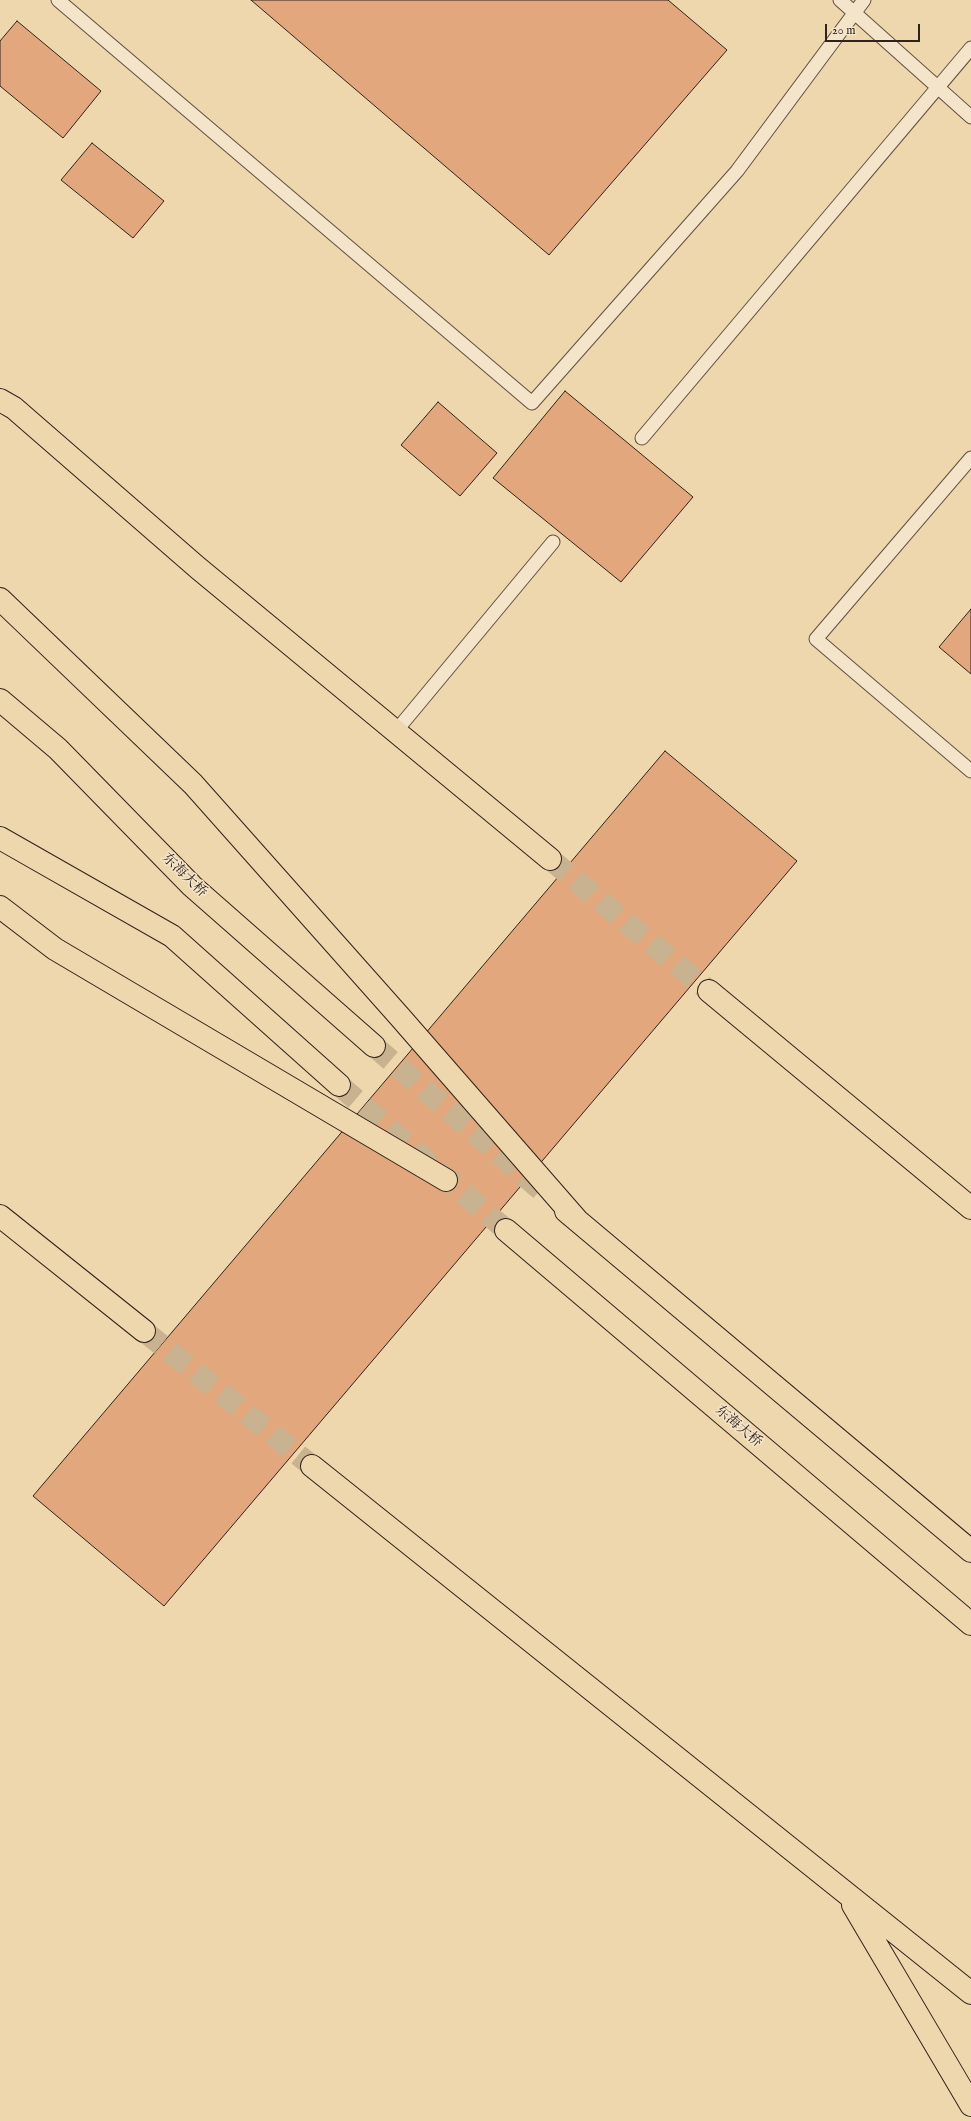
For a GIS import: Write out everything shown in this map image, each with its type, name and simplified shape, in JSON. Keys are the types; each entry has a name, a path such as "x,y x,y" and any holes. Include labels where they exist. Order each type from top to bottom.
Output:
{"highway":[{"path":"0,388 7,404 198,568 550,860"},
{"path":"0,599 193,784 400,1017 577,1220"},
{"name":"东海大桥","path":"0,700 58,749 192,886 374,1046"},
{"path":"0,838 172,936 339,1084"},
{"path":"0,908 55,949 446,1180"},
{"path":"709,991 971,1208"},
{"path":"542,1191 971,1551"},
{"path":"0,1216 144,1331"},
{"name":"东海大桥","path":"506,1230 971,1624"},
{"path":"312,1466 971,1993"},
{"path":"846,1894 971,2105"}],"lane":[{"path":"58,0 532,403 737,171 864,0"},
{"path":"840,0 937,88 971,116"},
{"path":"642,438 971,48"},
{"path":"971,458 816,639 971,771"},
{"path":"396,732 553,542"}],"building":[{"path":"251,0 668,0 727,50 549,255"},
{"path":"17,21 101,91 63,138 0,86 0,41"},
{"path":"92,143 164,201 133,238 61,180"},
{"path":"565,391 693,497 621,582 493,478"},
{"path":"438,402 497,453 460,496 401,445"},
{"path":"971,609 971,674 939,647"},
{"path":"665,751 797,861 164,1606 33,1496"}],"tunnel":[{"path":"550,859 709,991"},
{"path":"374,1046 542,1191"},
{"path":"339,1085 506,1230"},
{"path":"144,1331 312,1466"}]}
